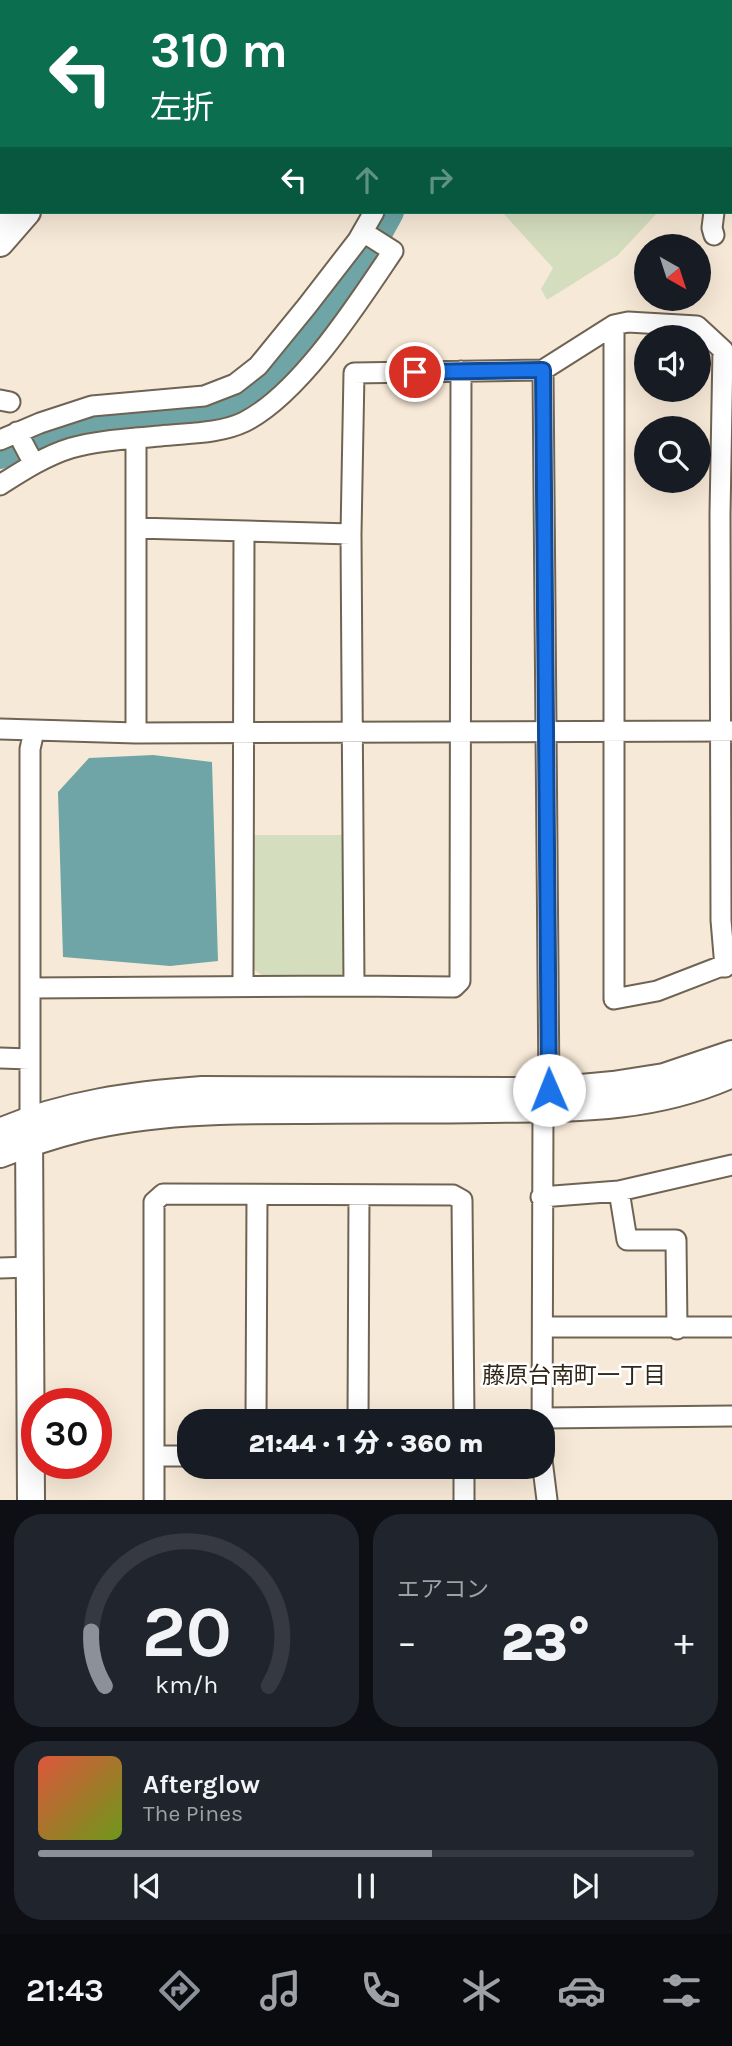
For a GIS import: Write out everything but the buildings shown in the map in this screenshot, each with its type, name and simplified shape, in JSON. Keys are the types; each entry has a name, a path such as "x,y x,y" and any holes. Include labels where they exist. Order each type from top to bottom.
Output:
{"street":[{"path":"2,228 24,214"},
{"path":"33,461 12,436 92,407 204,396 235,384 258,366 365,234 373,214"},
{"path":"714,214 714,236"},
{"path":"0,485 33,461 71,448 136,438 214,431 243,422 279,398 322,349 393,251 365,234"},
{"path":"354,986 351,534 354,373 543,370 614,325 628,322 697,326 723,350 727,419 726,731 721,920 728,965 657,991 614,999 614,325"},
{"path":"543,370 546,1099 541,1197 544,1409"},
{"path":"30,988 243,985 454,987 460,981 461,371"},
{"path":"136,438 136,733"},
{"path":"136,528 351,534"},
{"path":"243,985 244,531"},
{"path":"0,729 136,733 726,731"},
{"path":"31,1500 30,750 34,731"},
{"path":"546,1099 664,1077 732,1054"},
{"path":"0,1058 30,1059"},
{"path":"0,1154 29,1131 111,1100 202,1090 646,1102 679,1094 732,1074"},
{"path":"0,1132 29,1131"},
{"path":"541,1197 619,1191 732,1165"},
{"path":"619,1191 627,1240 676,1240 677,1329"},
{"path":"154,1500 154,1202 163,1194 453,1195 462,1200 464,1409"},
{"path":"256,1409 257,1196"},
{"path":"358,1409 359,1196"},
{"path":"0,1268 30,1267"},
{"path":"544,1327 732,1327"},
{"path":"555,1418 732,1416"},
{"path":"154,1456 177,1456"},
{"path":"464,1479 464,1500"},
{"path":"544,1479 547,1500"}],"green space":[{"path":"504,214 656,214 638,234 634,234 634,238 617,256 547,300 541,289 553,268"},
{"path":"249,835 344,835 346,971 338,977 263,976 253,969"}],"water":[{"path":"153,755 212,762 218,961 170,966 63,957 58,792 89,758"}],"waterway":[{"path":"0,455 65,432 115,419 211,409 239,399 278,364 319,318 364,258 389,214"}],"district":[{"name":"藤原台南町一丁目","path":"574,1375"}],"route":[{"path":"415,372 543,370 549,1090"}]}
